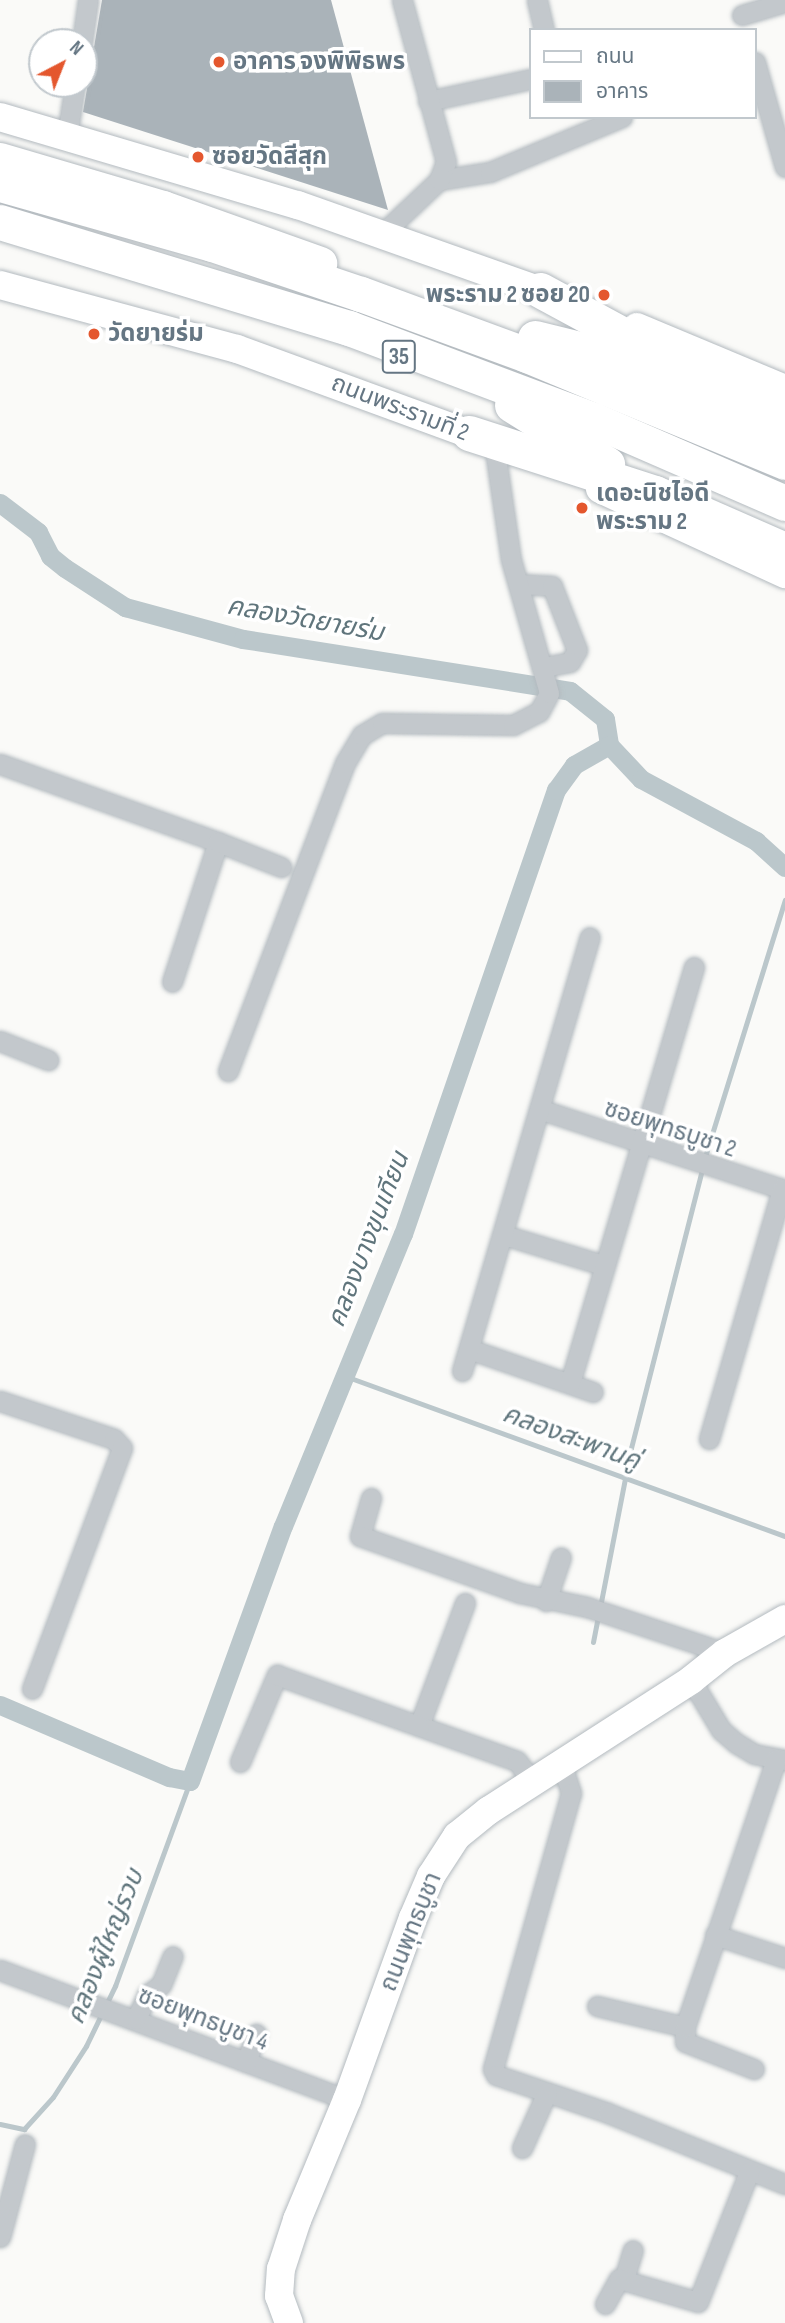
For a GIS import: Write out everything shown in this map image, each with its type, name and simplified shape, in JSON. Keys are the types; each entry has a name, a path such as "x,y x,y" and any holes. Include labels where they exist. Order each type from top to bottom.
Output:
{"highway":[{"path":"0,159 163,207 524,336 785,440"},
{"path":"0,184 212,244 424,316 785,462"},
{"path":"0,222 224,286 402,346 594,420 785,503"},
{"name":"ถนนพระรามที่ 2","path":"0,237 151,277 488,390 785,516"},
{"path":"540,290 708,381 785,415"},
{"path":"524,336 708,381"},
{"path":"488,390 655,493"},
{"path":"481,438 655,493 785,550"}],"main road":[{"path":"0,117 383,233 540,290 785,389"},
{"name":"ถนนพระรามที่ 2","path":"0,285 237,349 481,438 785,574"},
{"name":"ถนนพุทธบูชา","path":"289,2323 279,2296 281,2269 431,1876 457,1836 561,1762 691,1681 724,1653 785,1619"}],"street":[{"path":"84,28 88,0"},
{"path":"383,233 439,180 446,163 402,0"},
{"path":"537,0 544,28"},
{"path":"743,15 785,2"},
{"path":"757,69 785,167"},
{"path":"428,101 530,79"},
{"path":"67,136 73,98"},
{"path":"439,180 490,172 617,119"},
{"path":"228,1072 345,763 362,735 382,723 513,725 540,712 550,693 547,671 511,560 481,438"},
{"path":"519,584 552,586 577,650 570,662 547,671"},
{"path":"0,764 281,867"},
{"path":"172,982 218,842"},
{"path":"462,1371 542,1111 590,937"},
{"path":"570,1382 603,1265 644,1146 694,967"},
{"path":"0,1041 48,1060"},
{"name":"ซอยพุทธบูชา 2","path":"542,1111 784,1190"},
{"path":"709,1438 784,1190"},
{"path":"504,1235 603,1265"},
{"path":"469,1349 593,1392"},
{"path":"0,1401 114,1439 122,1448 32,1689"},
{"path":"371,1498 360,1536 545,1601 587,1607 724,1653"},
{"path":"545,1601 561,1557"},
{"path":"419,1726 465,1603"},
{"path":"240,1762 277,1675 517,1761 533,1781"},
{"path":"691,1681 721,1730 754,1754 781,1760 715,1935 685,2027 685,2042 754,2069"},
{"path":"561,1762 571,1793 493,2069 496,2075 547,2092 749,2172 785,2183"},
{"path":"715,1935 785,1958"},
{"path":"136,2019 147,1995 162,1985 173,1956"},
{"name":"ซอยพุทธบูชา 4","path":"0,1970 110,2009 347,2101"},
{"path":"597,2006 685,2027"},
{"path":"246,2062 256,2034"},
{"path":"522,2148 547,2092"},
{"path":"0,2237 25,2144"},
{"path":"605,2304 617,2280 624,2279 696,2303 749,2172"},
{"path":"624,2279 633,2250"}],"building":[{"name":"อาคาร จงพิพิธพร","path":"102,0 331,0 388,210 83,112 85,98 98,98 97,28"}],"waterway":[{"name":"คลองวัดยายร่ม","path":"0,503 38,532 50,556 125,607 243,639 570,691 605,719 609,745"},
{"name":"คลองบางขุนเทียน","path":"0,1705 169,1777 190,1781 283,1526 403,1234 556,790 574,765 609,745 641,779 756,841 785,867"},
{"path":"600,1607 631,1448 707,1150 785,900"},
{"name":"คลองสะพานคู่","path":"345,1376 785,1536"},
{"path":"593,1642 598,1617"},
{"name":"คลองผู้ใหญ่รวบ","path":"0,2124 24,2129 53,2097 86,2046 115,1986 190,1781"}],"place":[{"name":"อาคาร จงพิพิธพร","path":"219,62"},
{"name":"ซอยวัดสีสุก","path":"198,157"},
{"name":"พระราม 2 ซอย 20","path":"604,295"},
{"name":"วัดยายร่ม","path":"94,334"},
{"name":"เดอะนิชไอดี พระราม 2","path":"582,508"}]}
